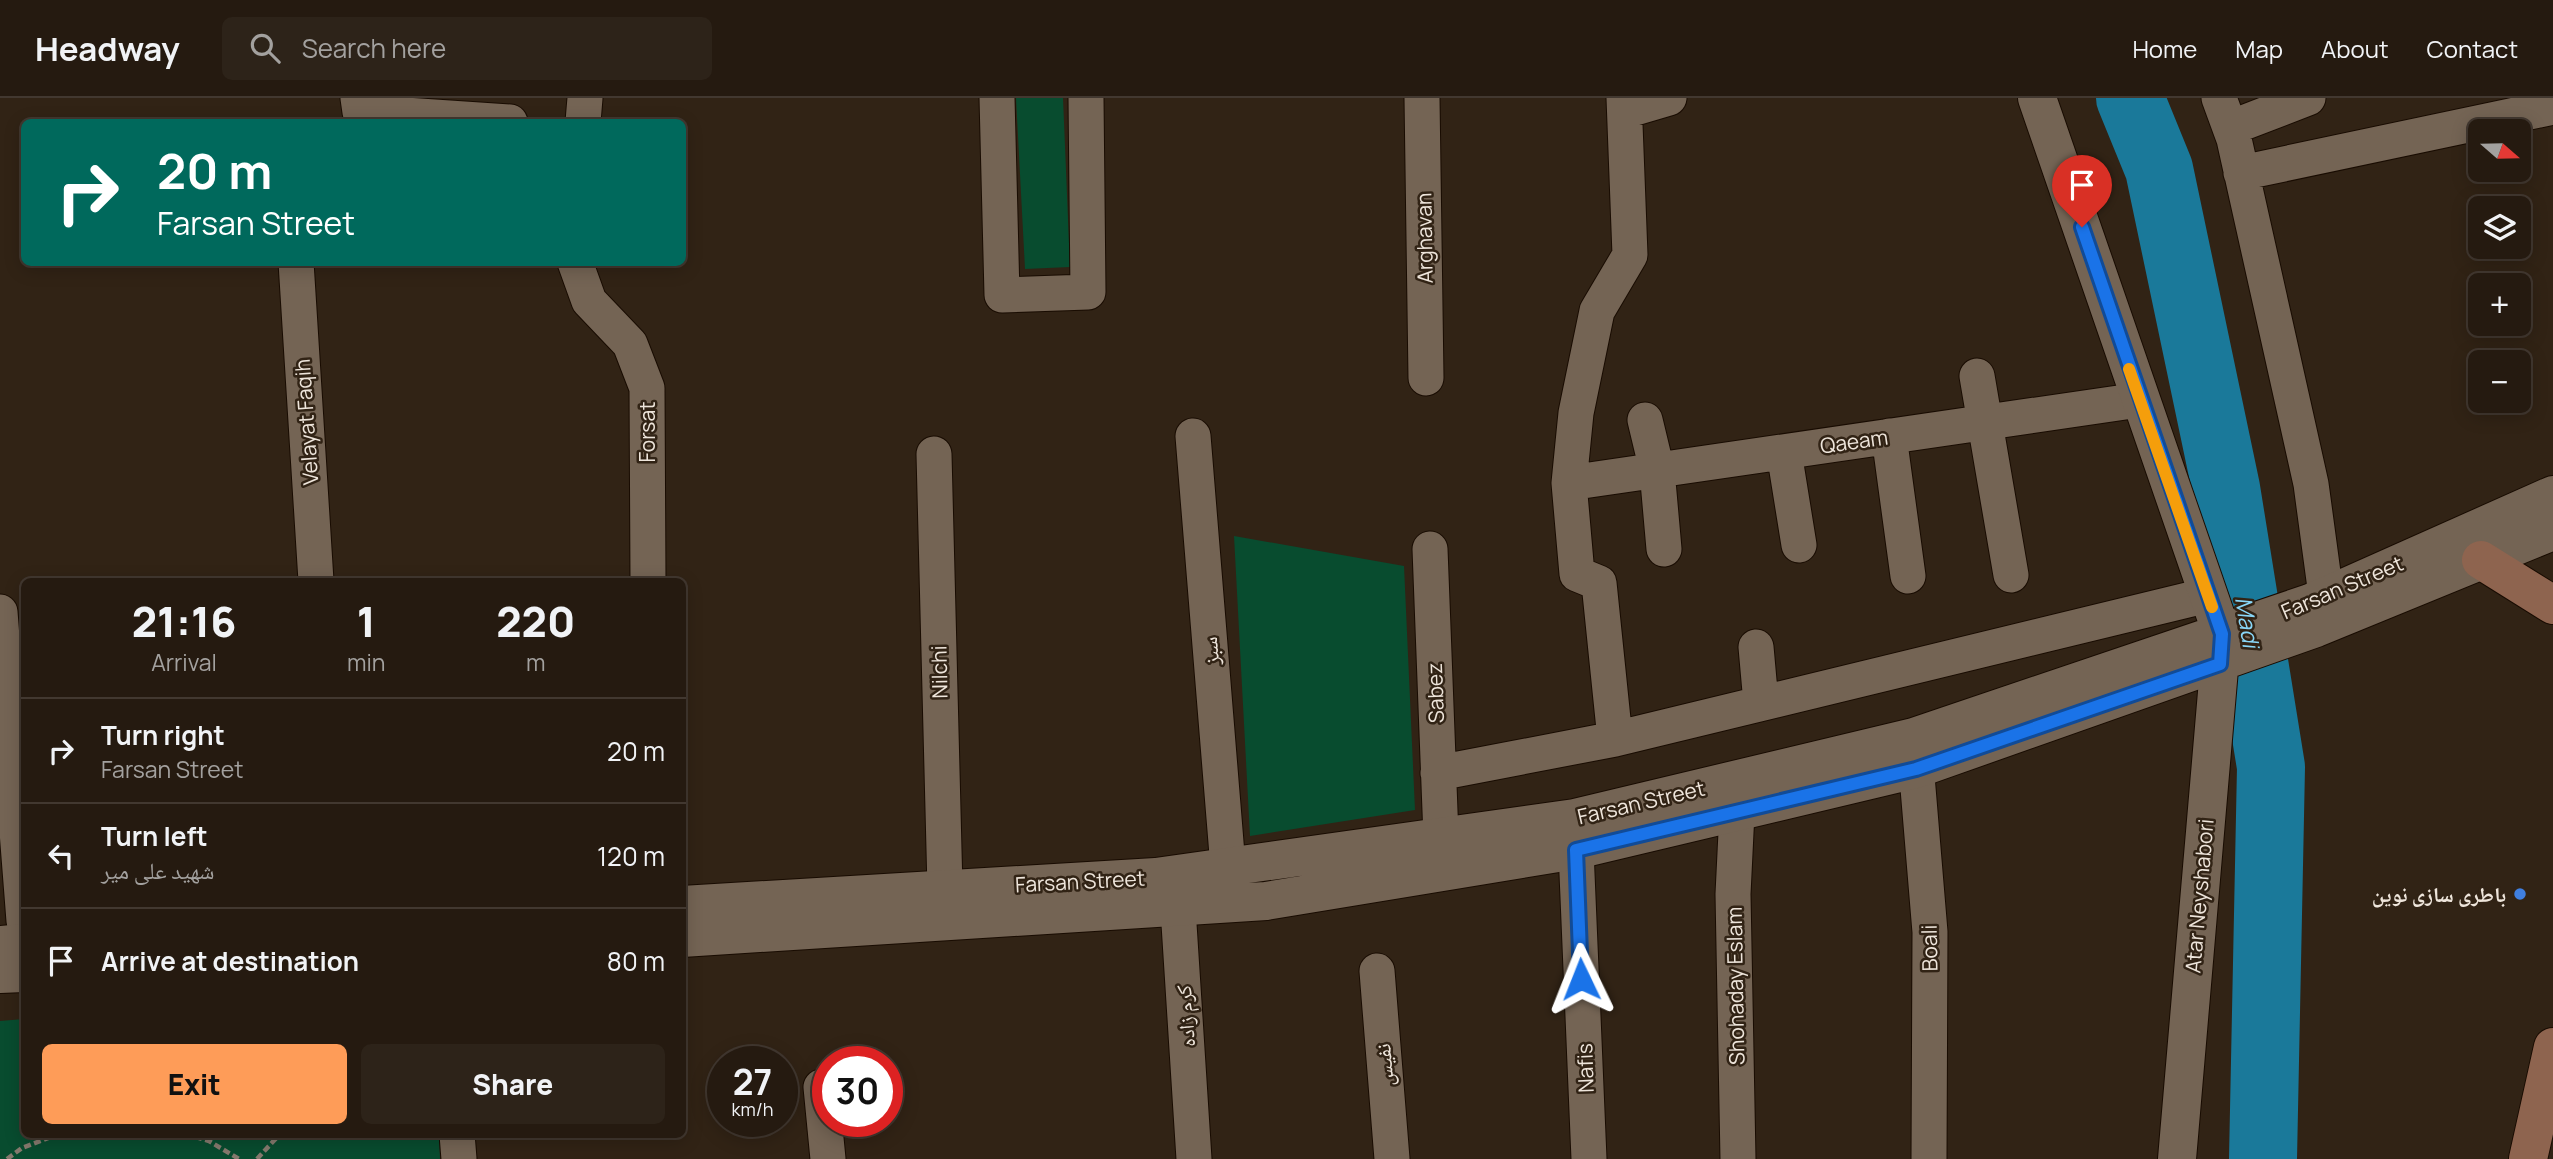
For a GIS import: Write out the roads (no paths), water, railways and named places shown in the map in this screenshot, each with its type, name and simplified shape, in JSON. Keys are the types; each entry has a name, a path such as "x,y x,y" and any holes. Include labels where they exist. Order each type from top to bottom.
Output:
{"main road":[{"path":"2481,560 2553,605"},
{"path":"2528,1159 2553,1047"}],"street":[{"path":"358,98 360,112 465,119"},
{"path":"583,119 585,98"},
{"path":"996,98 1002,295 1088,292 1086,98"},
{"name":"Arghavan","path":"1422,98 1426,378"},
{"path":"1615,739 1600,583 1577,574 1569,483 1576,413 1597,311 1630,255 1625,104 1670,98"},
{"path":"2036,98 2208,595 2221,649"},
{"path":"2308,98 2225,113 2311,484 2318,609"},
{"path":"2241,173 2553,107"},
{"name":"Velayat Faqih","path":"296,266 316,578"},
{"name":"Forsat","path":"576,266 589,301 630,344 647,388 648,578"},
{"path":"1977,376 2011,575"},
{"name":"Qaeam","path":"1569,483 2139,400"},
{"path":"1645,420 1657,470 1664,549"},
{"name":"سبز","path":"1193,436 1227,867"},
{"path":"1889,436 1908,576"},
{"path":"1784,452 1799,545"},
{"name":"Nilchi","path":"934,454 945,889"},
{"name":"Farsan Street","path":"686,905 945,889 1177,891 1266,901 1576,850 1737,812 2221,649 2318,609 2553,495"},
{"name":"Farsan Street","path":"2318,609 2481,560 2553,531"},
{"name":"Sabez","path":"1430,550 1441,836"},
{"path":"1438,773 1615,739 2208,595"},
{"path":"0,612 21,883"},
{"path":"1756,647 1761,703"},
{"name":"Atar Neyshabori","path":"2177,1159 2221,649"},
{"name":"Farsan Street","path":"686,938 1177,891 1227,867 1575,818 1915,753"},
{"name":"Boali","path":"1915,753 1930,932 1929,1159"},
{"name":"Shohaday Eslam","path":"1737,812 1733,894 1738,1159"},
{"name":"Nafis","path":"1576,850 1589,1159"},
{"name":"کرم زاده","path":"1177,891 1194,1159"},
{"path":"0,944 21,943"},
{"name":"نفیس","path":"1377,971 1392,1159"},
{"path":"0,974 21,973"},
{"path":"826,1137 828,1159"},
{"path":"457,1138 459,1159"}],"waterway":[{"name":"Madi","path":"2130,98 2159,169 2226,488 2271,767 2263,1159"}],"place":[{"name":"باطری سازی نوین","path":"2520,894"}]}
